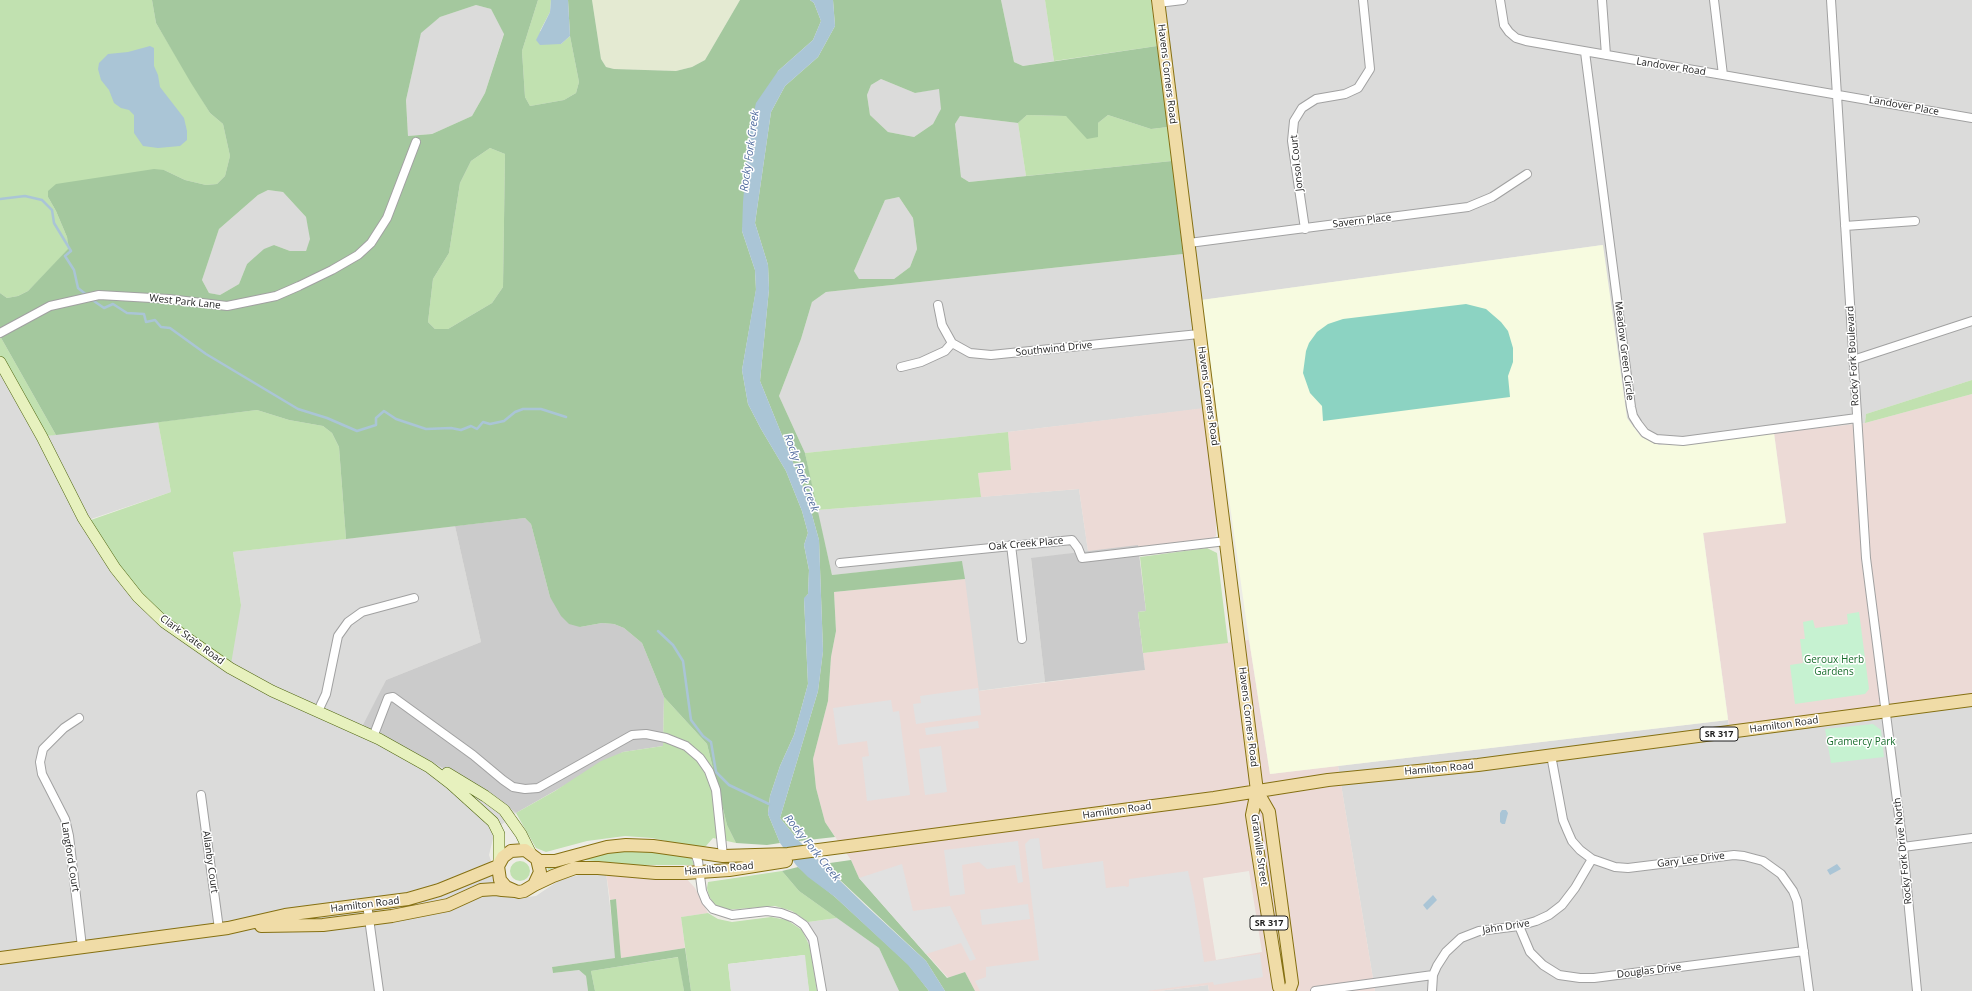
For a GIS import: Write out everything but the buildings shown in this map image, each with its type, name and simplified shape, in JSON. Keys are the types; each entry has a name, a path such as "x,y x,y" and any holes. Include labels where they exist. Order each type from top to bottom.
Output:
{"main road":[{"name":"Havens Corners Road","path":"1158,2 1258,791"},
{"name":"Clark State Road","path":"0,362 42,437 83,518 115,568 138,597 164,622 230,668 272,691 373,737 429,767 444,772 478,792 504,810 521,834 533,856"},
{"name":"Hamilton Road","path":"534,885 565,871 580,868 656,873 700,872 788,854 848,849 905,839 1336,779 1478,765 1972,700"},
{"name":"Clark State Road","path":"429,767 458,790 476,799 498,820 504,834 501,861"},
{"name":"Granville Street","path":"1258,791 1252,815 1279,987 1283,991"},
{"name":"Granville Street","path":"1258,791 1269,812 1292,983 1289,991"},
{"name":"Hamilton Road","path":"533,856 554,855 587,846 629,841 666,844 689,851 763,860"},
{"path":"518,849 533,856 540,872 534,885 524,891 515,891 500,886 499,875 501,861 518,849"},
{"name":"Hamilton Road","path":"0,958 223,928 285,915 408,899 432,893 501,861"},
{"name":"Hamilton Road","path":"223,928 323,924 412,912 435,907 477,886 500,886"}],"street":[{"path":"1158,2 1183,0"},
{"name":"Jonsol Court","path":"1305,228 1292,141 1294,121 1302,108 1316,99 1345,94 1358,88 1370,69 1370,51 1363,0"},
{"name":"Landover Road","path":"1500,0 1504,25 1516,38 1526,41 1837,95"},
{"path":"1602,0 1606,55"},
{"path":"1714,0 1723,76"},
{"name":"Rocky Fork Boulevard","path":"1831,0 1856,418 1866,558 1886,711"},
{"name":"Meadow Green Circle","path":"1585,52 1631,407 1633,416 1638,424 1645,433 1656,439 1683,441 1856,418"},
{"name":"Landover Place","path":"1837,95 1972,118"},
{"name":"West Park Lane","path":"0,333 50,306 99,295 169,299 227,306 276,296 299,286 358,255 371,243 387,218 416,142"},
{"name":"Savern Place","path":"1189,243 1468,207 1492,197 1527,174"},
{"path":"1845,226 1915,221"},
{"path":"901,366 921,362 946,351 952,343 942,325 938,305"},
{"path":"1853,360 1972,321"},
{"name":"Southwind Drive","path":"952,343 970,353 991,355 1200,334"},
{"name":"Oak Creek Place","path":"840,563 1072,540 1078,548 1082,558 1226,541"},
{"path":"1011,545 1022,639"},
{"path":"318,711 326,694 338,636 348,622 362,612 414,598"},
{"path":"373,737 388,698 393,697 473,755 513,787 526,789 538,788 632,735 646,734 659,736 686,746 700,758 709,771 716,790 723,856"},
{"name":"Rocky Fork Drive North","path":"1886,711 1903,847 1917,991"},
{"name":"Langford Court","path":"79,718 64,728 43,749 40,762 42,774 65,819 69,836 82,946"},
{"name":"Gary Lee Drive","path":"1551,755 1563,820 1572,841 1580,850 1592,859 1620,868 1734,855 1763,861 1781,874 1793,891 1799,913 1809,991"},
{"name":"Allanby Court","path":"201,795 223,928"},
{"path":"1903,847 1972,838"},
{"path":"689,851 698,862 704,896 714,909 732,915 767,911 781,913 794,918 804,925 813,939 822,991"},
{"name":"Jahn Drive","path":"1433,975 1446,952 1461,938 1479,931 1519,926 1536,921 1562,905 1575,888 1592,859"},
{"path":"367,904 378,991"},
{"name":"Douglas Drive","path":"1519,926 1530,952 1543,966 1559,975 1580,978 1594,978 1804,950"},
{"path":"1315,991 1433,975 1432,991"}],"shaded area":[{"path":"592,0 740,0 705,60 692,67 676,71 614,69 606,67 601,59"},
{"path":"1001,0 1045,0 1054,61 1023,66 1014,62"},
{"path":"1151,0 1972,0 1972,380 1866,414 1865,423 1659,445 1641,437 1627,418 1602,245 1202,300 1216,407 1008,432 805,453 779,396 801,339 812,302 826,292 1183,254"},
{"path":"476,5 491,9 504,33 485,93 472,116 432,134 408,136 406,100 421,32 440,17"},
{"path":"881,79 915,93 940,88 942,109 933,124 914,137 888,132 870,115 867,95 871,85"},
{"path":"960,116 1018,123 1026,176 969,182 961,177 955,124"},
{"path":"268,190 283,192 306,217 311,239 306,251 290,251 274,245 247,264 239,284 220,295 209,293 202,280 219,229 258,195"},
{"path":"899,197 913,218 917,249 910,267 894,279 859,279 854,271 885,200"},
{"path":"1603,245 1627,418 1641,437 1659,445 1774,433 1786,523 1703,533 1728,720 1270,774 1247,626 1201,300"},
{"path":"0,356 45,436 158,422 171,492 88,520 241,605 233,552 455,526 481,642 386,680 364,725 495,796 516,813 495,830 489,855 501,892 519,898 536,896 558,881 585,873 606,872 616,958 552,967 553,973 579,970 586,976 588,991 0,991"},
{"path":"1972,394 1972,703 1730,733 1703,532 1786,523 1774,433 1865,423"},
{"path":"1204,408 1216,499 1216,536 1208,540 1088,551 1079,489 981,497 978,473 1011,470 1008,432"},
{"path":"1079,489 1088,551 1031,559 1045,682 978,691 962,562 832,575 817,510"},
{"path":"525,518 531,524 550,597 580,627 602,623 614,624 624,628 642,643 664,697 663,746 623,752 516,813 495,796 363,725 386,680 481,642 455,526"},
{"path":"1138,545 1146,611 1138,612 1145,670 1045,682 1031,558"},
{"path":"965,579 979,691 1145,670 1143,653 1249,640 1270,774 1338,766 1375,991 1209,991 1208,985 1158,991 975,991 965,972 948,978 859,878 851,860 825,822 816,788 813,759 828,701 831,657 836,631 834,592","holes":["1249,871 1262,952 1216,960 1203,878"]},
{"path":"978,688 981,715 916,724 913,704 921,703 920,696"},
{"path":"891,700 893,712 899,711 910,795 867,801 862,757 869,756 867,741 838,745 833,708"},
{"path":"1972,703 1972,991 1375,991 1338,766 1728,720 1730,733"},
{"path":"978,721 979,728 926,735 925,728"},
{"path":"941,746 947,792 925,795 919,749"},
{"path":"1039,838 1043,869 1103,861 1106,888 1127,887 1129,886 1129,879 1188,871 1194,898 1204,962 1260,954 1263,977 1214,985 1213,982 1147,991 980,991 975,981 986,977 986,967 1039,960 1025,844 1030,839"},
{"path":"1018,841 1023,882 1018,883 1015,865 987,869 979,862 962,865 965,894 950,896 944,850"},
{"path":"902,864 913,911 950,906 976,959 970,961 961,943 926,954 859,878"},
{"path":"606,872 684,876 695,888 708,913 681,917 685,948 621,958 616,899 610,900"},
{"path":"1028,904 1030,919 982,925 980,910"},
{"path":"837,918 879,948 899,991 817,991 810,947 802,930 808,922"},
{"path":"805,955 809,991 731,991 728,964"},
{"path":"1208,985 1209,991 1158,991"}],"green space":[{"path":"0,0 152,0 156,23 210,113 223,124 230,156 225,176 217,184 206,185 185,180 164,170 48,197 56,211 70,248 28,291 18,296 7,298 0,293"},
{"path":"152,0 538,0 522,51 525,97 530,106 564,100 576,93 579,82 570,36 568,0 592,0 601,59 606,67 614,69 676,71 692,67 705,60 740,0 810,0 814,3 821,21 813,40 778,71 742,231 755,270 756,290 742,370 748,404 786,471 802,511 808,533 804,545 809,570 808,594 804,599 808,684 794,735 780,766 770,796 768,814 780,843 767,845 736,843 727,825 707,744 664,697 642,643 624,628 614,624 602,623 580,627 569,624 561,616 550,597 531,524 525,518 346,539 339,447 332,433 323,426 289,420 257,410 56,435 0,336 0,293 7,298 18,296 28,291 69,248 67,237 56,211 48,197 48,191 56,184 154,169 164,170 185,180 206,185 217,184 225,176 230,156 223,124 210,113 156,23","holes":["476,5 491,9 504,34 485,93 472,116 432,134 408,136 406,100 421,33 440,17","490,148 505,154 503,287 492,303 448,329 435,329 428,322 433,279 449,253 460,183 471,161","268,190 283,192 306,217 310,239 306,251 290,251 274,245 264,249 247,264 239,284 220,295 209,293 202,280 219,229 258,195"]},
{"path":"538,0 551,0 550,12 540,31 561,44 570,36 579,82 576,93 564,100 530,106 525,97 522,51"},
{"path":"833,0 1001,0 1014,62 1023,66 1157,46 1168,127 1151,129 1108,115 1098,123 1098,137 1087,139 1066,116 1027,115 1018,123 960,116 955,124 961,177 969,182 1172,161 1183,254 826,292 812,302 801,339 779,396 805,453 832,575 962,561 965,579 834,592 836,631 831,657 828,701 813,759 816,788 825,822 835,837 799,841 780,818 818,691 823,651 819,540 807,497 760,381 769,289 768,265 755,223 771,112 785,86 818,57 835,26","holes":["881,79 915,93 939,89 941,109 933,124 914,137 888,132 870,115 867,95 871,85","899,197 913,218 917,249 910,267 894,279 859,279 854,271 885,200"]},
{"path":"1045,0 1151,0 1157,46 1054,61"},
{"path":"1027,115 1066,116 1098,123 1108,115 1151,129 1168,127 1172,161 1026,176 1018,123"},
{"path":"490,148 505,154 503,287 492,303 448,329 435,329 428,322 433,279 449,253 460,183 471,161"},
{"path":"1466,304 1486,309 1501,322 1508,331 1513,348 1513,362 1508,376 1510,397 1323,421 1322,406 1310,393 1303,373 1306,351 1309,343 1317,332 1328,324 1343,319"},
{"path":"0,336 56,435 45,436 0,356"},
{"path":"1972,380 1972,394 1865,423 1866,414"},
{"path":"257,410 289,420 323,426 332,433 339,447 346,539 233,552 241,605 231,664 161,614 137,589 88,521 171,492 158,422"},
{"path":"1008,432 1011,470 978,473 981,497 817,510 805,453"},
{"path":"1207,548 1217,553 1228,643 1143,653 1138,612 1146,611 1140,557"},
{"name":"Geroux Herb Gardens","path":"1859,612 1869,689 1865,694 1795,704 1790,665 1803,663 1800,639 1805,639 1803,622 1813,620 1815,628 1848,624 1847,614"},
{"path":"664,697 707,744 727,825 736,843 713,838 706,846 699,848 652,838 625,836 587,841 546,852 536,848 516,813 555,791 601,761 623,752 663,746"},
{"name":"Gramercy Park","path":"1873,724 1881,730 1884,757 1831,763 1825,729"},
{"path":"614,847 685,854 692,859 694,865 637,865 585,860 571,862 548,870 546,862"},
{"path":"851,860 859,878 947,978 965,972 975,991 945,991 926,961 823,864"},
{"path":"520,861 527,864 530,871 527,878 520,881 513,878 510,871 513,864"},
{"path":"798,867 835,897 909,965 929,991 899,991 879,948 799,891 782,871"},
{"path":"782,871 799,891 837,918 808,922 792,911 775,906 725,910 714,904 709,896 707,888 708,882"},
{"path":"616,899 621,958 685,948 691,991 684,991 678,957 591,971 595,991 588,991 586,976 579,970 553,973 552,967 615,958 610,900"},
{"path":"708,913 718,919 732,922 771,917 787,920 802,930 810,947 817,991 809,991 804,955 728,964 731,991 691,991 681,917"},
{"path":"679,957 684,991 595,991 591,971"}],"water":[{"path":"551,0 568,0 570,36 561,44 540,45 536,40 550,12"},
{"name":"Rocky Fork Creek","path":"810,0 833,0 835,26 818,57 785,86 771,112 755,223 768,265 769,289 760,381 807,497 819,540 823,651 818,691 780,818 799,841 926,961 945,991 929,991 908,965 835,897 808,877 796,865 780,843 768,814 770,796 780,766 794,735 808,684 804,598 808,594 809,570 804,545 808,533 802,511 786,471 748,404 742,370 756,289 755,270 742,231 743,202 749,133 756,103 778,71 813,40 821,21 814,3"},
{"path":"150,46 154,48 154,66 158,75 160,87 184,118 187,131 187,140 180,146 158,148 143,146 134,133 134,115 129,110 121,108 114,103 109,90 101,80 98,69 99,63 108,54 128,52"},
{"path":"1502,810 1506,810 1508,813 1505,824 1500,822 1500,813"},
{"path":"1837,864 1841,869 1830,875 1827,870"},
{"path":"1433,895 1437,900 1427,910 1423,905"}],"waterway":[{"path":"0,199 25,196 42,200 52,210 54,223 71,251 65,256 74,270 78,288 88,296"},
{"path":"91,299 104,308 113,304 127,313 144,314 146,322 155,320 161,327 170,328 206,354 298,409 327,418 357,431 376,425 376,418 384,411 396,419 426,429 451,428 461,430 471,426 477,429 483,422 490,424 504,421 515,412 523,409 541,409 566,417"},
{"path":"658,631 673,645 683,661 691,720 703,736 711,742 716,772 729,785 769,804"}]}
